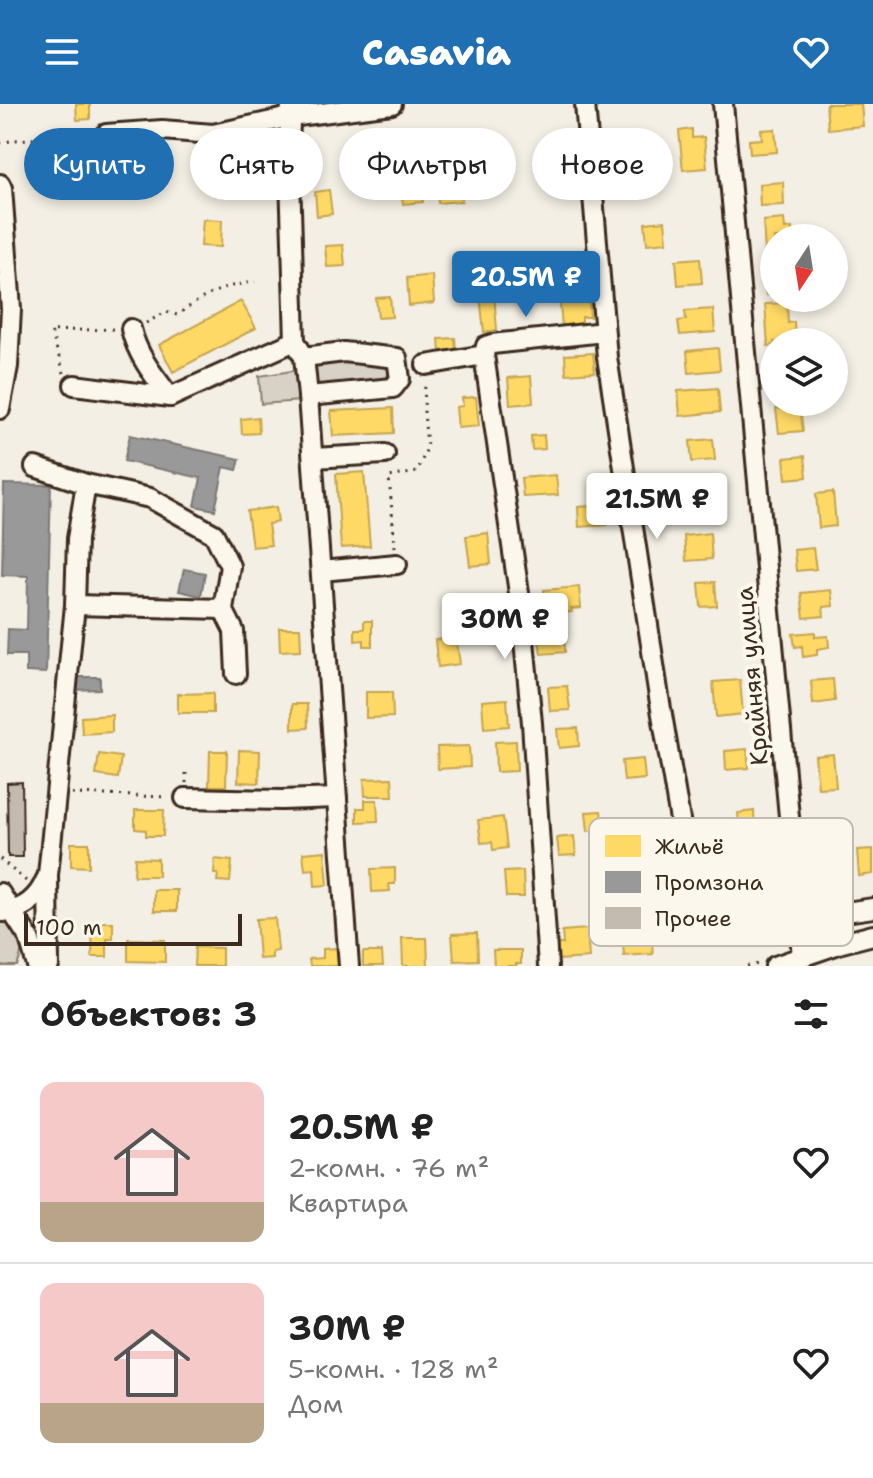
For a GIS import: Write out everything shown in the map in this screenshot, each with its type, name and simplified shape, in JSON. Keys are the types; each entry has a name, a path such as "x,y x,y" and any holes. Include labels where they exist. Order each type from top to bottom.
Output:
{"street":[{"path":"174,131 213,134 290,111 392,104"},
{"path":"585,104 604,332 680,818"},
{"name":"Крайняя улица","path":"723,104 789,818"},
{"path":"290,111 300,349 313,458 349,966"},
{"path":"0,184 8,366 0,409"},
{"path":"131,329 134,343 150,371 170,397"},
{"path":"548,966 532,723 520,600 484,355 486,346 492,344 604,332"},
{"path":"74,385 170,397 300,349 397,358 400,379 393,388 308,396"},
{"path":"426,365 484,355"},
{"path":"313,458 385,454"},
{"path":"35,467 86,484 150,498 214,534 230,566 223,609 234,631 236,674"},
{"path":"49,966 48,875 75,605 77,539 86,484"},
{"path":"321,571 397,564"},
{"path":"75,605 223,609"},
{"path":"185,798 337,798"},
{"path":"6,911 34,900 43,889 48,875"},
{"path":"0,893 6,911 29,938 37,966"},
{"path":"853,911 873,908"},
{"path":"853,940 873,935"},
{"path":"26,966 29,938"},
{"name":"Крайняя улица","path":"801,946 802,957"},
{"path":"775,966 833,946"}],"path":[{"path":"0,143 24,139"},
{"path":"397,564 389,477 417,472 427,448 424,411 426,365"},
{"path":"56,794 185,798"}],"shaded area":[{"path":"344,355 392,365 384,384 321,391 314,382 311,360"},
{"path":"299,370 301,401 261,404 259,376"},
{"path":"0,919 13,927 20,938 17,966 0,966"}],"building: Жильё":[{"path":"76,104 90,104 90,119 77,120"},
{"path":"826,104 861,104 863,126 828,129"},
{"path":"692,129 692,138 704,137 707,168 683,170 679,131"},
{"path":"775,129 777,152 750,154 749,140 762,139 761,130"},
{"path":"783,182 784,205 760,206 759,184"},
{"path":"329,190 332,214 317,216 316,200 323,200 323,191"},
{"path":"402,200 423,202 403,204"},
{"path":"438,200 462,200 462,201 438,203"},
{"path":"203,219 222,220 221,247 201,246"},
{"path":"784,219 784,224 763,224 763,221"},
{"path":"665,221 667,242 647,244 645,223"},
{"path":"343,245 345,266 327,267 325,246"},
{"path":"517,257 519,270 514,270 515,279 496,281 494,259"},
{"path":"700,258 702,283 678,285 676,260"},
{"path":"432,275 434,303 409,306 407,278"},
{"path":"588,287 590,317 582,317 582,326 562,328 560,303 575,302 574,289"},
{"path":"494,294 497,330 484,332 480,296"},
{"path":"390,297 392,317 378,318 376,298"},
{"path":"241,301 256,328 173,372 159,345"},
{"path":"713,309 715,332 680,335 678,321 686,320 685,311"},
{"path":"766,312 787,312 788,323 794,322 794,328 767,328"},
{"path":"455,338 456,351 440,352 439,339"},
{"path":"718,348 720,370 689,373 687,351"},
{"path":"593,353 595,372 566,374 565,355"},
{"path":"531,376 533,403 510,405 508,378"},
{"path":"718,388 720,412 680,416 678,391"},
{"path":"476,397 479,426 458,428 456,407 463,406 462,398"},
{"path":"393,408 394,433 333,436 331,411"},
{"path":"777,416 801,416 803,431 779,433"},
{"path":"258,417 259,433 242,434 241,419"},
{"path":"544,435 545,449 532,450 531,436"},
{"path":"713,439 715,460 692,462 690,441"},
{"path":"805,456 807,477 786,479 784,458"},
{"path":"364,472 370,546 341,548 336,474"},
{"path":"556,475 558,495 523,497 521,478"},
{"path":"700,482 702,501 681,503 679,484"},
{"path":"833,492 836,526 819,528 816,494"},
{"path":"605,505 607,525 579,527 578,507"},
{"path":"276,507 278,522 268,524 271,545 252,547 247,511"},
{"path":"488,533 491,564 470,566 466,536"},
{"path":"710,533 712,559 686,561 684,536"},
{"path":"813,548 816,569 796,571 794,550"},
{"path":"715,582 717,606 701,607 699,583"},
{"path":"579,587 581,608 546,615 544,590"},
{"path":"831,590 833,606 823,607 824,616 804,618 801,593"},
{"path":"480,612 483,635 458,638 455,615"},
{"path":"364,621 372,621 372,646 364,646 364,640 355,641 355,629 364,629"},
{"path":"279,628 300,628 301,650 280,651"},
{"path":"564,631 565,652 541,654 539,638 553,637 553,632"},
{"path":"815,632 815,637 828,636 829,647 817,649 817,655 803,657 802,646 795,647 793,634"},
{"path":"456,637 460,664 438,667 435,640"},
{"path":"833,679 835,701 813,704 811,681"},
{"path":"740,680 743,714 716,717 713,682"},
{"path":"567,686 570,710 550,711 548,687"},
{"path":"366,692 392,692 393,717 366,718"},
{"path":"213,693 213,713 178,713 178,694"},
{"path":"507,699 509,726 484,728 482,701"},
{"path":"292,704 307,704 308,728 292,729"},
{"path":"112,715 112,732 82,734 81,717"},
{"path":"578,728 579,746 559,748 557,729"},
{"path":"516,741 517,771 496,772 495,742"},
{"path":"469,746 470,767 438,769 437,747"},
{"path":"747,749 749,768 726,770 725,751"},
{"path":"239,750 260,751 259,783 238,782"},
{"path":"210,751 227,751 226,786 209,786"},
{"path":"99,754 121,757 118,778 96,775"},
{"path":"833,754 836,787 818,788 815,756"},
{"path":"643,759 645,779 624,781 622,761"},
{"path":"392,778 393,796 365,796 364,779"},
{"path":"365,800 377,800 378,821 357,822 357,808 365,808"},
{"path":"135,810 164,810 163,836 146,836 146,830 135,829"},
{"path":"601,811 602,818 589,818 589,831 588,831 586,812"},
{"path":"754,811 754,818 738,818 738,813"},
{"path":"503,817 507,848 493,850 492,842 481,843 478,820"},
{"path":"574,836 576,855 559,856 557,838"},
{"path":"71,843 89,843 89,867 71,866"},
{"path":"873,849 873,874 859,876 857,850"},
{"path":"325,851 328,885 315,886 314,869 305,870 303,853"},
{"path":"135,858 158,859 158,876 134,876"},
{"path":"215,859 232,861 230,882 217,881"},
{"path":"395,868 395,884 389,884 390,891 372,892 371,869"},
{"path":"523,871 524,897 506,897 504,872"},
{"path":"154,890 177,890 177,911 154,911"},
{"path":"275,918 278,951 272,952 272,958 259,959 256,919"},
{"path":"93,922 113,922 113,939 107,939 107,957 92,957"},
{"path":"587,929 589,958 558,960 557,944 563,944 562,931"},
{"path":"477,933 478,960 454,961 452,934"},
{"path":"402,938 427,938 428,966 403,966"},
{"path":"128,939 165,940 165,962 128,961"},
{"path":"623,946 652,946 653,954 624,956"},
{"path":"195,947 222,948 222,966 194,966"},
{"path":"337,948 339,966 310,966 309,959 323,958 323,949"},
{"path":"493,950 521,950 521,964 494,966"},
{"path":"363,952 382,952 383,966 363,966"}],"building: Промзона":[{"path":"130,435 240,459 237,470 224,467 215,510 195,506 201,478 124,461"},
{"path":"4,484 51,485 46,673 26,672 26,655 7,655 8,629 27,630 28,576 2,575"},
{"path":"184,569 205,573 201,596 179,591"},
{"path":"74,677 100,677 100,689 75,690"}],"building: Прочее":[{"path":"22,782 23,857 8,857 7,783"}]}
